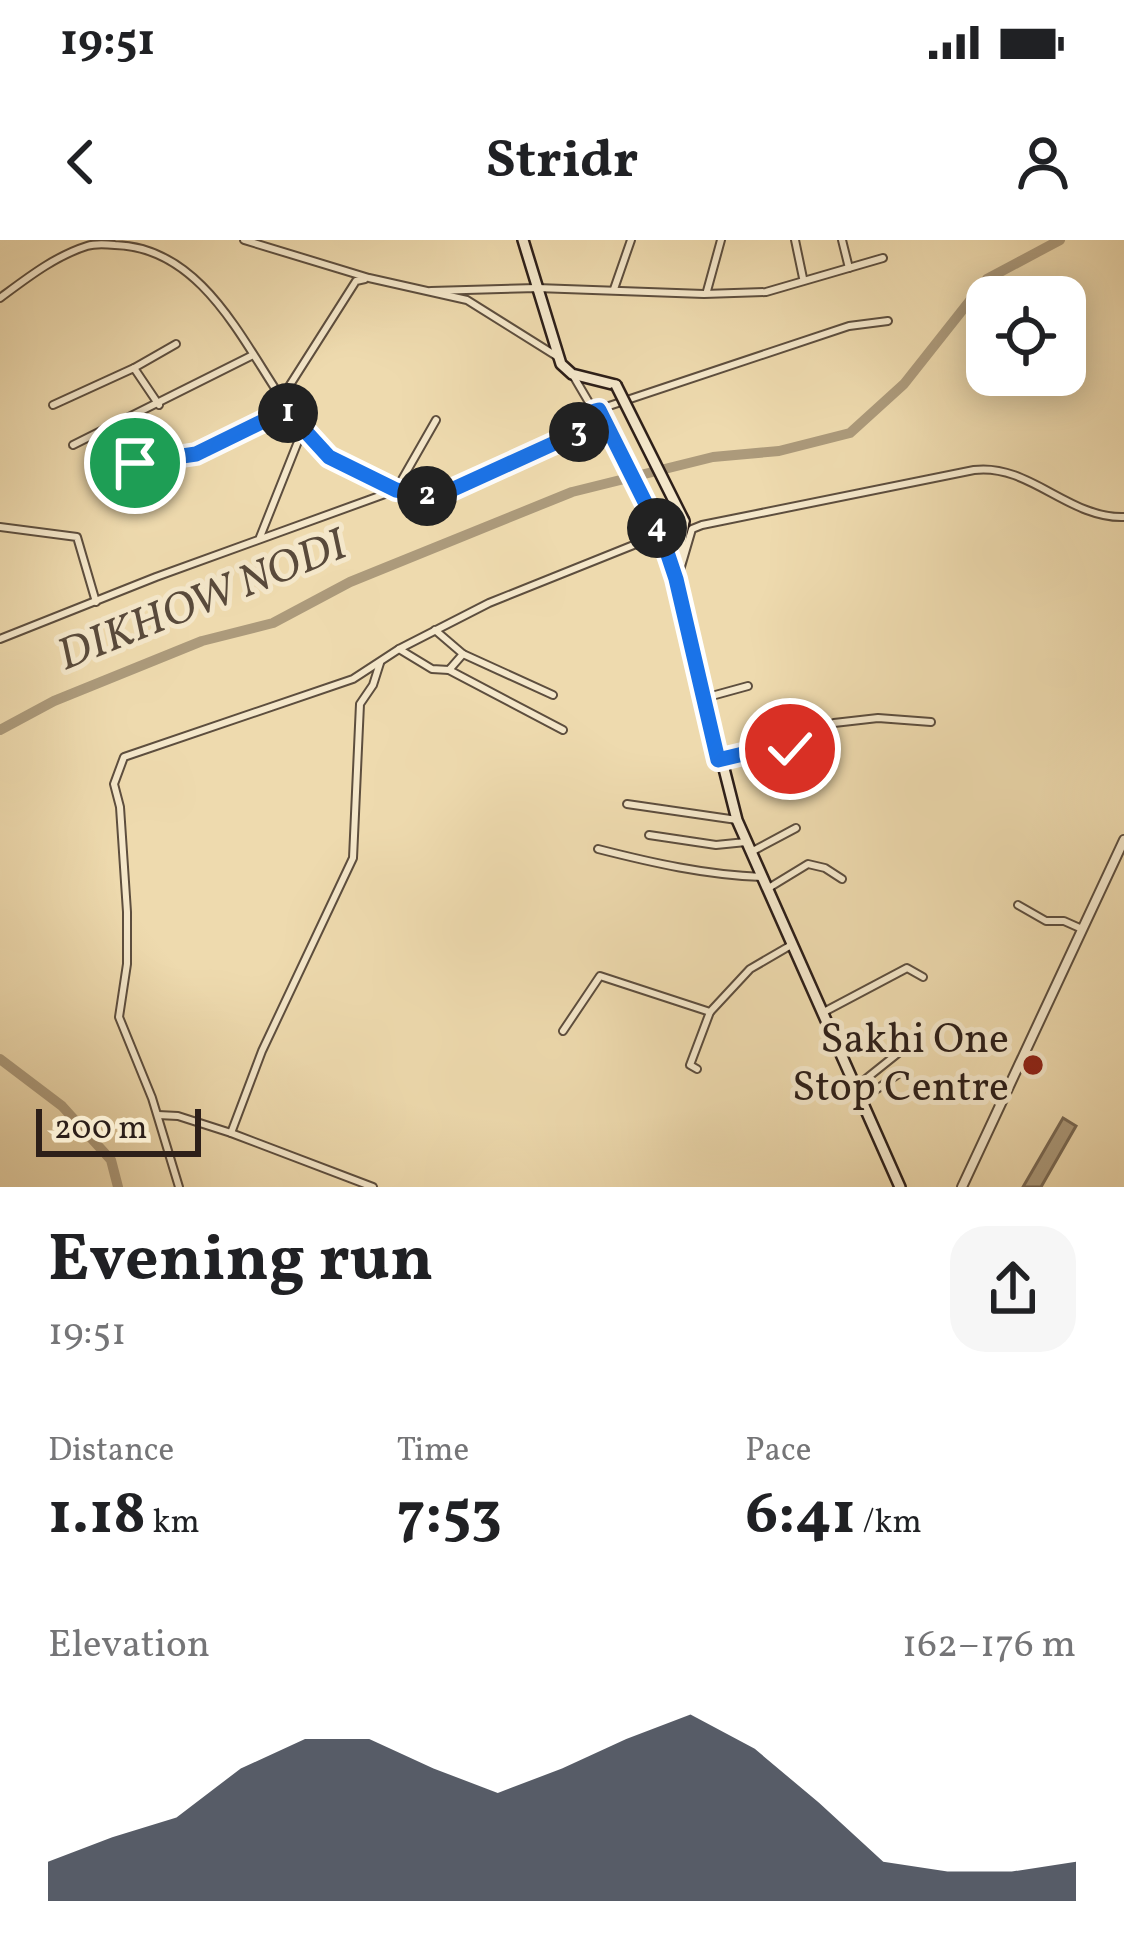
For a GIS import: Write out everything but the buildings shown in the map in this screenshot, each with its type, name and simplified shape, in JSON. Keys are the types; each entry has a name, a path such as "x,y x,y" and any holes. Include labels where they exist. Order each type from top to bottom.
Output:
{"main road":[{"path":"523,240 559,358 572,374 616,385 684,521 676,579 718,760 737,820 900,1187"}],"street":[{"path":"244,240 271,244 368,278 467,300 559,358"},
{"path":"614,289 631,240"},
{"path":"704,294 712,282 721,240"},
{"path":"795,240 806,275 801,280"},
{"path":"842,240 848,268"},
{"path":"0,298 36,270 91,242 144,244 183,265 253,355 286,410 329,457 396,490 436,497 592,426 599,413 834,331 888,321"},
{"path":"431,291 766,292 883,258"},
{"path":"278,393 288,388 356,280 368,278"},
{"path":"53,406 176,344"},
{"path":"74,446 253,355"},
{"path":"134,368 159,405"},
{"path":"572,374 599,413 661,534 676,579"},
{"path":"99,435 119,469 196,454 286,410"},
{"path":"0,639 396,490 436,420"},
{"path":"259,538 303,429"},
{"path":"676,579 692,529 702,525 974,470 997,467 1090,509 1124,517"},
{"path":"0,527 77,537 96,604"},
{"path":"179,1187 158,1115 119,1017 127,946 120,807 114,784 124,757 353,679 399,649 489,603 661,534"},
{"path":"435,630 464,654 554,695"},
{"path":"399,649 563,730"},
{"path":"449,670 464,654"},
{"path":"231,1132 262,1051 353,858 360,704 382,660"},
{"path":"704,697 748,686"},
{"path":"718,760 768,748 790,749 834,723 878,718 932,722"},
{"path":"627,804 737,820"},
{"path":"649,835 748,847 796,828"},
{"path":"962,1187 1124,840"},
{"path":"598,849 663,867 762,877"},
{"path":"767,889 808,863 842,879"},
{"path":"1018,905 1046,921 1064,921 1082,929"},
{"path":"697,1069 690,1065 710,1012 750,970 793,944"},
{"path":"822,1013 907,968 923,976"},
{"path":"563,1031 600,976 710,1012"},
{"path":"854,1088 902,1050"},
{"path":"860,1101 901,1072"},
{"path":"158,1115 231,1132 373,1187"}],"shaded area":[{"path":"1063,1118 1076,1126 1041,1187 1023,1187"}],"waterway":[{"name":"DIKHOW NODI","path":"0,730 54,701 202,641 273,623 350,582 572,492 713,457 779,451 850,433 904,384 987,279 1060,240"},
{"name":"DIKHOW NODI","path":"0,1059 62,1106 111,1160 118,1187"}],"place":[{"name":"Sakhi One Stop Centre","path":"1033,1065"}],"route":[{"path":"135,463 196,454 286,410 329,457 396,490 436,497 592,426 599,410 661,534 718,760 768,748 790,749"}]}
